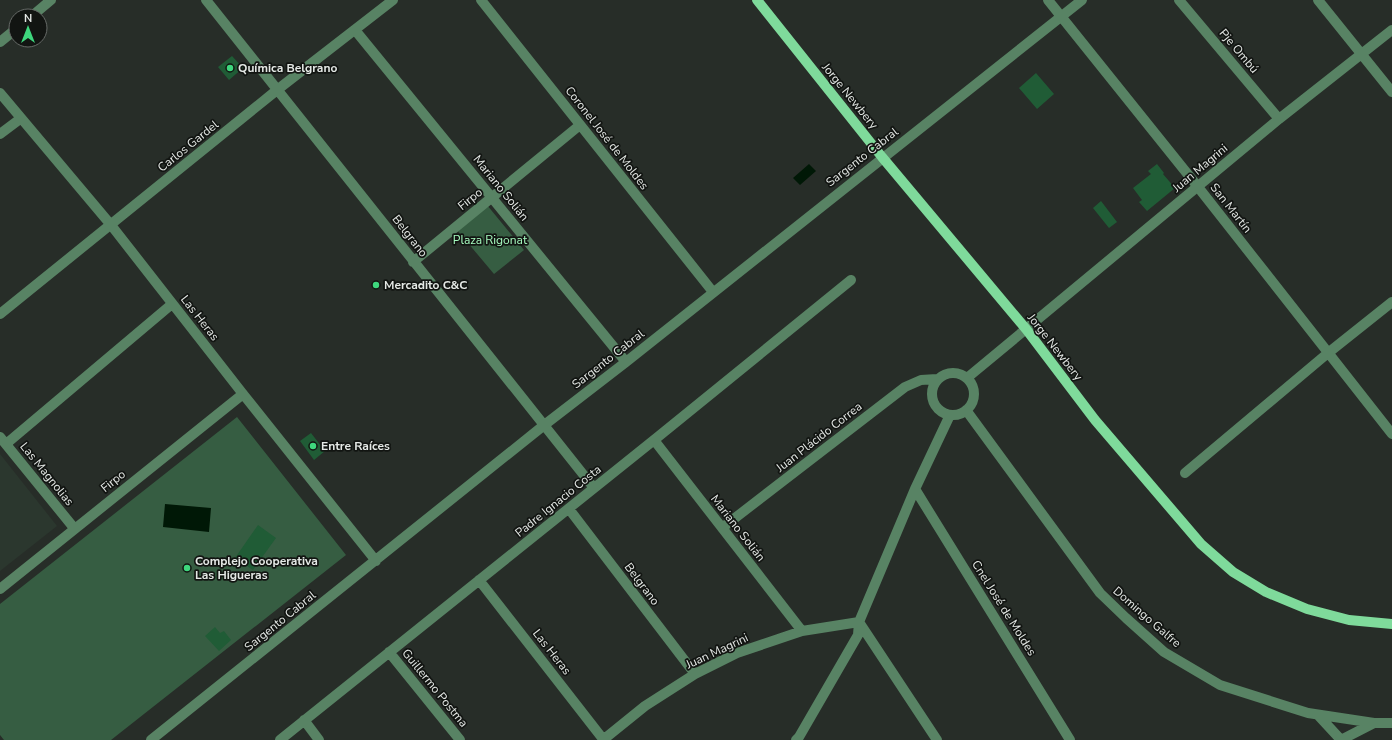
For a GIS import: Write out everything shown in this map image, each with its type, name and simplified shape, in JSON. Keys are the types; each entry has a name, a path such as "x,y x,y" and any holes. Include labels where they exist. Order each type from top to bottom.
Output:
{"main road":[{"name":"Jorge Newbery","path":"757,0 882,157 1026,329 1096,420 1196,538 1233,572 1266,592 1307,609 1349,620 1392,624"}],"street":[{"path":"42,8 51,0"},
{"name":"Belgrano","path":"206,0 543,426 594,488"},
{"name":"Carlos Gardel","path":"0,314 277,90 393,0"},
{"name":"Coronel José de Moldes","path":"481,0 713,292"},
{"name":"San Martín","path":"1048,0 1198,187 1392,434"},
{"name":"Sargento Cabral","path":"151,740 543,426 626,362 882,157 1082,0"},
{"name":"Pje Ombú","path":"1179,0 1279,119"},
{"path":"1318,0 1392,92"},
{"name":"Mariano Solián","path":"355,30 626,362"},
{"name":"Juan Magrini","path":"967,378 1279,119 1392,30"},
{"path":"0,42 8,36"},
{"name":"Las Heras","path":"0,93 20,119 111,225 242,394 376,561"},
{"path":"0,134 20,119"},
{"name":"Firpo","path":"413,262 580,125"},
{"name":"Padre Ignacio Costa","path":"280,740 569,509 851,280"},
{"path":"1185,473 1328,353 1392,302"},
{"path":"3,440 172,304"},
{"path":"954,373 961,374 967,378 974,391 974,398 971,405 966,410 956,415 950,415 938,408 934,403 932,396 932,389 937,379 946,374 954,373"},
{"name":"Juan Plácido Correa","path":"722,528 905,387 921,380 937,379"},
{"name":"Firpo","path":"0,589 242,394"},
{"name":"Domingo Galfre","path":"966,410 1100,593 1164,652 1220,685 1308,713 1374,723 1392,723"},
{"path":"798,739 858,635 859,622 915,489 950,415"},
{"name":"Las Magnolias","path":"3,440 74,528"},
{"name":"Mariano Solián","path":"654,440 802,631"},
{"name":"Cnel José de Moldes","path":"915,489 1070,740"},
{"name":"Belgrano","path":"569,509 695,674"},
{"name":"Las Heras","path":"479,580 603,740"},
{"path":"859,622 937,740"},
{"name":"Juan Magrini","path":"603,740 645,706 695,674 737,653 802,631 859,622"},
{"name":"Guillermo Postma","path":"389,652 460,740"},
{"path":"1318,715 1341,740 1374,723"},
{"path":"304,720 319,740"}],"shaded area":[{"path":"809,164 816,171 800,185 793,178"},
{"path":"0,454 57,526 0,571"},
{"path":"165,504 211,508 209,532 163,527"}],"green space":[{"name":"Plaza Rigonat","path":"487,205 524,250 494,274 457,230"},
{"name":"Complejo Cooperativa Las Higueras","path":"237,417 346,555 111,740 4,740 0,735 0,604"}],"building":[{"name":"Química Belgrano","path":"232,56 243,68 229,80 218,67"},
{"path":"1036,73 1054,94 1037,109 1019,88"},
{"path":"1157,164 1175,188 1147,211 1139,202 1142,200 1133,188 1151,174 1148,171"},
{"path":"1101,201 1117,222 1109,228 1093,208"},
{"name":"Entre Raíces","path":"311,433 325,451 314,460 300,441"},
{"path":"258,525 276,538 253,570 235,558"},
{"path":"215,627 220,633 224,631 231,640 219,651 205,636"}],"place":[{"name":"Química Belgrano","path":"230,68"},
{"name":"Mercadito C&C","path":"376,285"},
{"name":"Entre Raíces","path":"313,446"},
{"name":"Complejo Cooperativa Las Higueras","path":"187,568"}]}
